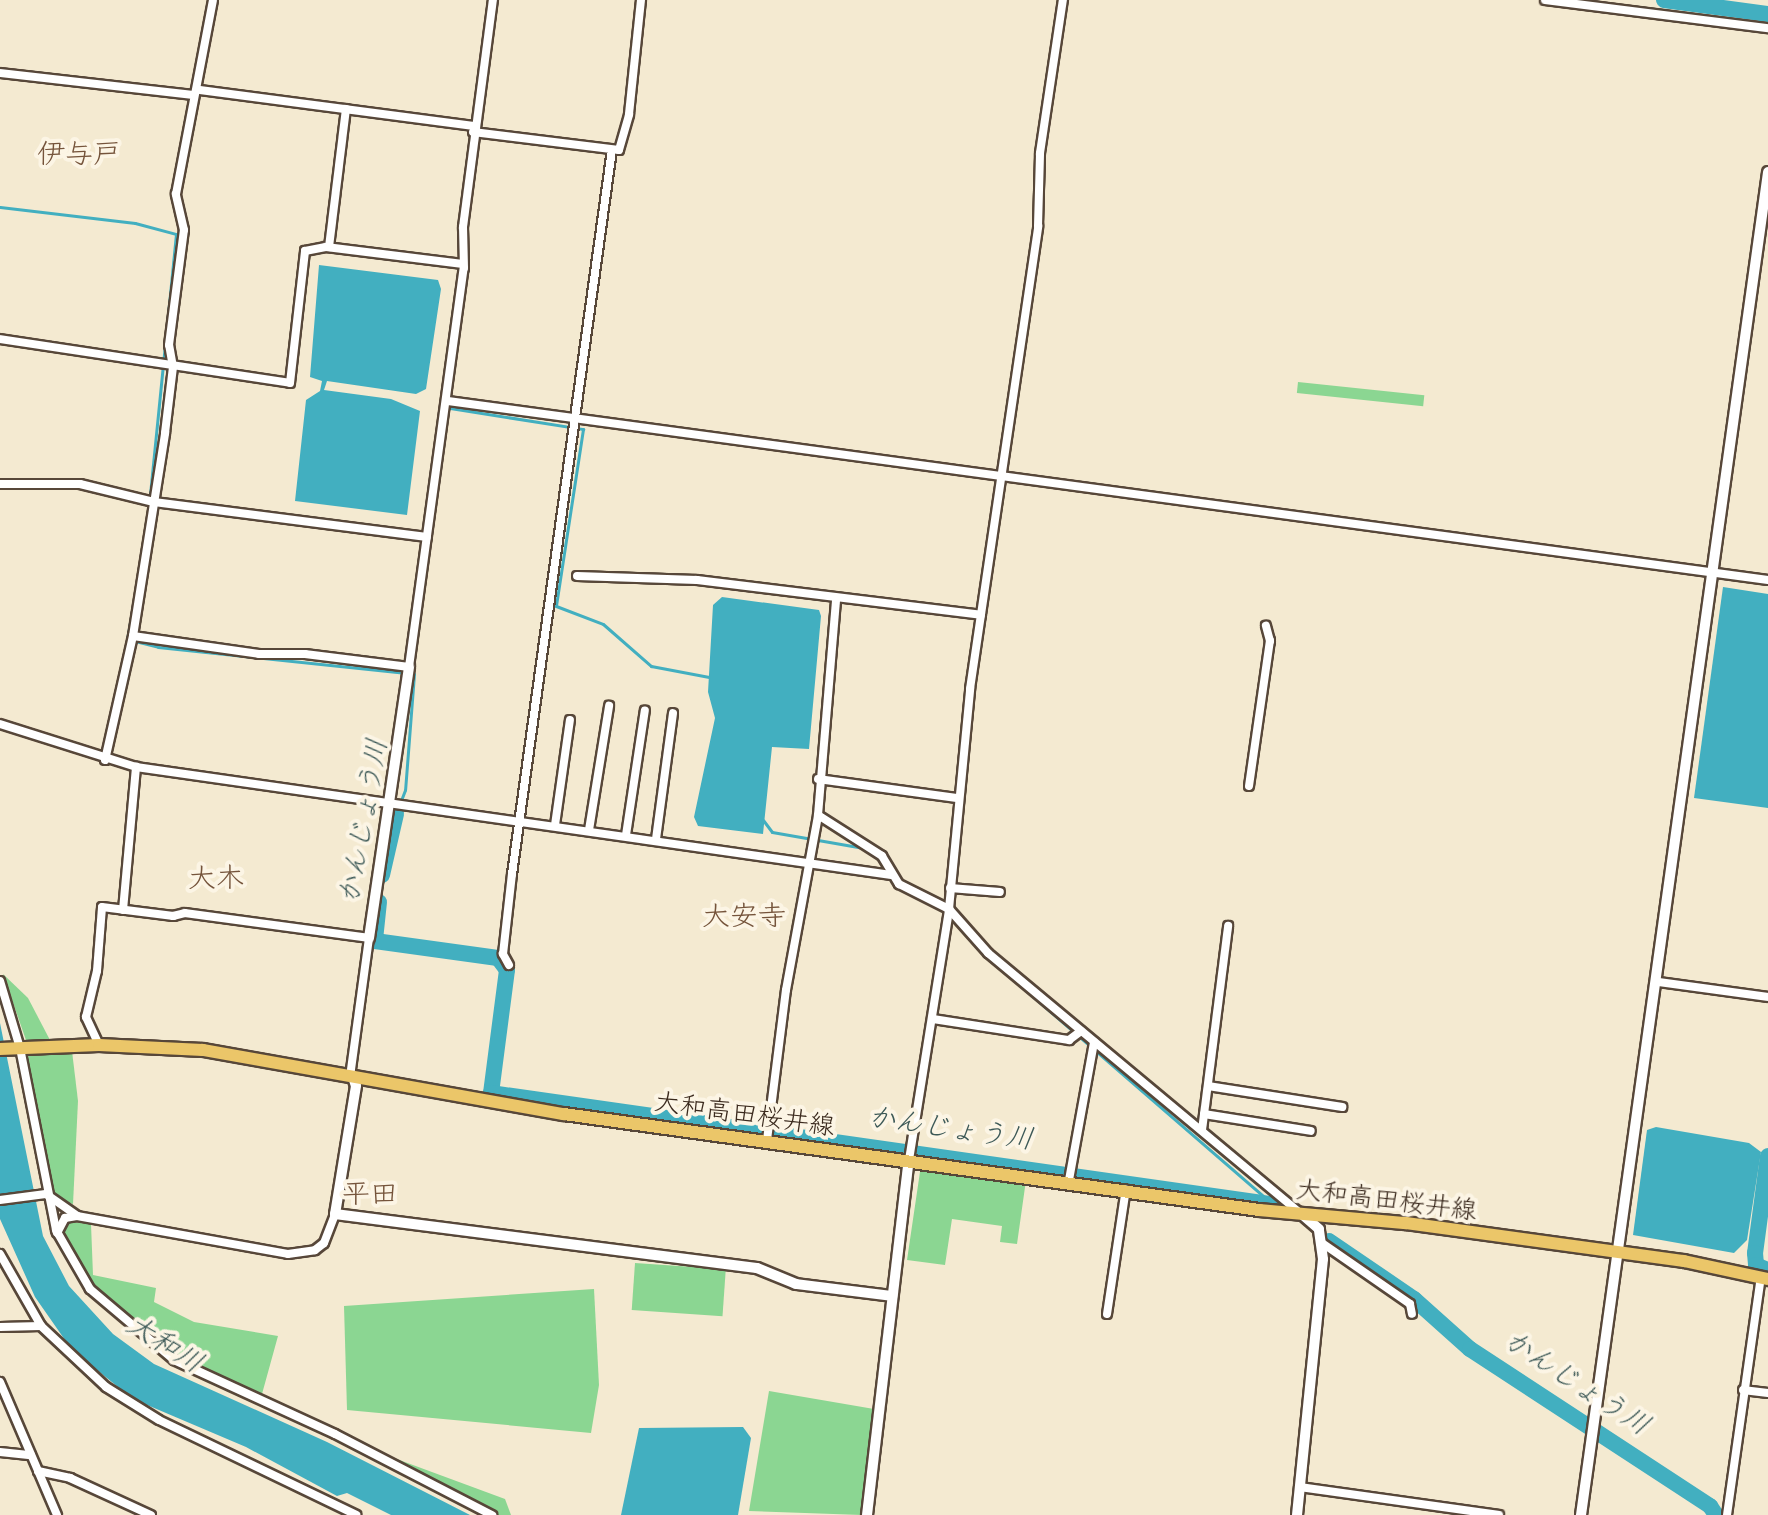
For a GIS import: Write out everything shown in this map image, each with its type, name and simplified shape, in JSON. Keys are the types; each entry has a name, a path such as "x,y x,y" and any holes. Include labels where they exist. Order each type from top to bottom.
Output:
{"main road":[{"name":"大和高田桜井線","path":"0,1049 99,1045 203,1050 564,1114 767,1136 1069,1176 1126,1189 1719,1266 1764,1278"}],"street":[{"path":"105,760 133,636 154,502 173,367 169,345 184,230 176,194 213,0"},
{"path":"57,1233 65,1218 77,1216 288,1254 315,1250 324,1243 335,1214 356,1086 352,1076 369,938 448,401 474,129 493,0"},
{"path":"0,73 346,109 619,150 629,114 641,0"},
{"path":"867,1515 910,1156 949,909 957,798 981,615 1038,226 1040,153 1063,0"},
{"path":"1545,0 1768,28"},
{"path":"329,247 346,109"},
{"path":"509,965 503,954 612,150"},
{"path":"1581,1515 1659,982 1768,172"},
{"path":"0,339 290,383 305,251 329,247 463,264"},
{"path":"448,401 577,420 583,415 1768,580"},
{"path":"0,484 80,484 154,502 427,537"},
{"path":"577,576 697,580 981,615"},
{"path":"767,1136 818,815 818,779 836,599"},
{"path":"1249,786 1270,641 1266,626"},
{"path":"133,636 259,654 305,654 409,667"},
{"path":"589,830 609,706"},
{"path":"626,835 645,710"},
{"path":"656,839 673,713"},
{"path":"555,825 570,720"},
{"path":"0,724 105,760 136,767 810,860 891,875 949,909 988,953 1300,1213 1314,1221 1322,1243 1318,1341 1297,1515"},
{"path":"123,910 136,767"},
{"path":"818,779 957,798"},
{"path":"818,815 882,856 891,875"},
{"path":"950,888 1000,892"},
{"path":"99,1045 86,1017 97,971 102,907 173,916 185,913 369,938"},
{"path":"1202,1130 1228,926"},
{"path":"0,981 18,1048 44,1195 57,1233 90,1289 174,1360 335,1434 492,1515"},
{"path":"1659,982 1768,997"},
{"path":"933,1019 1069,1040 1081,1031"},
{"path":"1069,1176 1094,1042"},
{"path":"1208,1086 1342,1107"},
{"path":"1204,1114 1311,1131"},
{"path":"1107,1314 1126,1189"},
{"path":"0,1200 44,1195 77,1216"},
{"path":"335,1214 757,1268 796,1284 892,1296"},
{"path":"1322,1243 1410,1304 1412,1314"},
{"path":"0,1254 41,1326 106,1387 159,1420 356,1515"},
{"path":"1727,1515 1743,1390 1764,1278"},
{"path":"0,1327 41,1326"},
{"path":"0,1382 57,1515"},
{"path":"1743,1390 1768,1393"},
{"path":"0,1452 31,1455"},
{"path":"38,1471 70,1478 151,1515"},
{"path":"1300,1487 1499,1515"}],"green space":[{"path":"1298,382 1424,395 1423,406 1297,393"},
{"path":"3,974 28,998 51,1042 27,1043"},
{"path":"72,1051 78,1101 73,1204 53,1198 26,1054"},
{"path":"921,1165 1026,1180 1017,1244 1000,1242 1002,1226 952,1219 945,1265 907,1260"},
{"path":"70,1222 91,1224 93,1275 156,1288 154,1302 194,1322 278,1336 262,1394 177,1356 114,1306 83,1273 62,1232"},
{"path":"635,1263 726,1269 722,1316 632,1310"},
{"path":"594,1289 599,1385 591,1433 347,1410 344,1306"},
{"path":"769,1391 874,1409 862,1515 749,1511"},
{"path":"394,1458 505,1499 511,1515 498,1515"}],"water":[{"path":"319,265 438,280 441,289 426,389 416,394 327,381 324,390 391,399 420,411 407,515 295,501 306,400 320,391 322,381 310,377"},
{"path":"1723,587 1768,594 1768,808 1694,798"},
{"path":"722,597 819,610 821,616 809,749 772,747 763,834 698,826 694,817 715,718 708,692 713,605"},
{"path":"0,1023 43,1236 69,1286 113,1334 154,1364 327,1442 470,1515 391,1515 347,1493 337,1496 246,1447 133,1399 72,1350 35,1297 0,1219"},
{"path":"1656,1127 1749,1143 1761,1152 1747,1240 1734,1253 1633,1235 1647,1130"},
{"path":"743,1427 751,1438 738,1515 621,1515 639,1428"}],"waterway":[{"path":"1664,0 1768,14"},
{"name":"かんじょう川","path":"0,207 135,223 176,234 148,514"},
{"path":"450,408 583,429 556,606 603,624 651,666 709,677"},
{"name":"かんじょう川","path":"136,589 127,639 158,647 414,674 405,790 396,814"},
{"name":"かんじょう川","path":"382,875 396,814"},
{"path":"763,820 772,832 864,848"},
{"path":"889,877 899,888"},
{"name":"かんじょう川","path":"379,902 375,941 498,958 507,970 491,1093 1276,1205"},
{"path":"950,917 961,929"},
{"path":"1000,968 1271,1203"},
{"path":"1768,1156 1755,1253 1756,1265 1768,1270"},
{"name":"かんじょう川","path":"1329,1241 1414,1299 1470,1349 1710,1506 1716,1515"}],"district":[{"name":"伊与戸","path":"79,158"},
{"name":"大木","path":"216,882"},
{"name":"大安寺","path":"744,920"},
{"name":"平田","path":"370,1198"}],"water label":[{"name":"大和川","path":"163,1347"}]}
